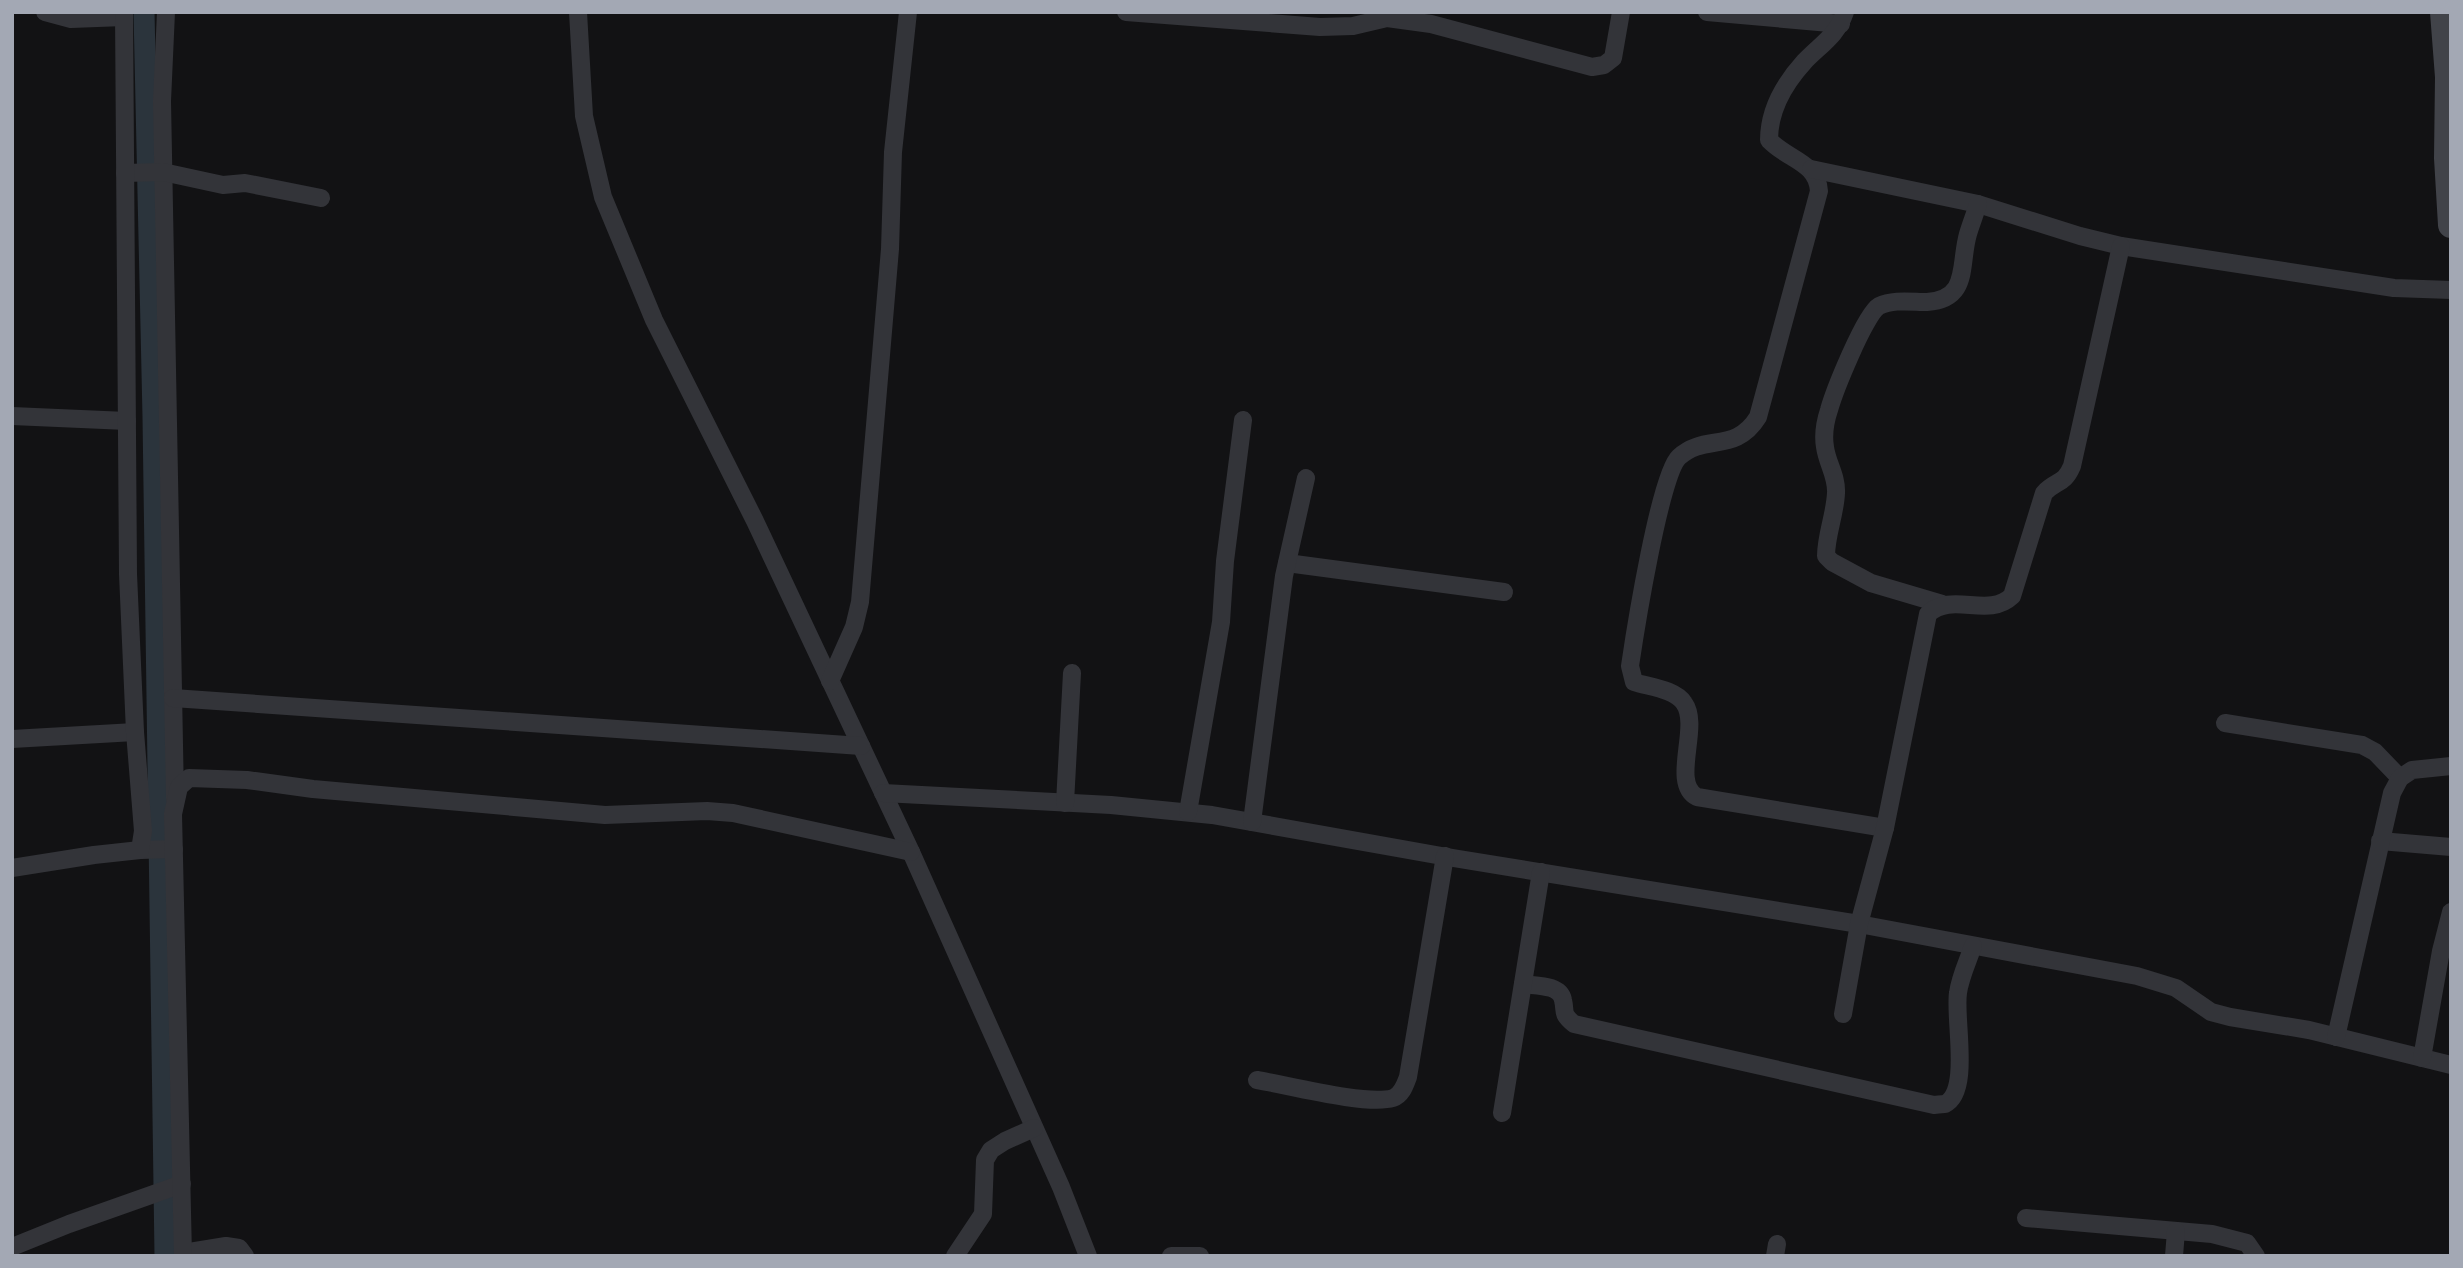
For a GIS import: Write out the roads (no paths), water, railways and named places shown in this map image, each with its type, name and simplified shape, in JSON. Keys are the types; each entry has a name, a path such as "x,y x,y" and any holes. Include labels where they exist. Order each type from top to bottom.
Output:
{"street":[{"path":"45,12 71,19 124,15 128,574 135,732 143,831 140,850"},
{"path":"166,12 162,101 176,798 174,1188 183,1254 226,1246 239,1248 245,1256"},
{"path":"578,12 584,116 603,197 654,320 755,522 911,852 1088,1256"},
{"path":"830,681 854,627 860,602 890,249 893,152 908,12"},
{"path":"1126,12 1321,27 1353,26 1388,15 1592,67 1604,65 1613,58 1621,12"},
{"path":"1707,12 1843,18 1833,36 1804,62 1773,109 1769,140 1778,149 1811,169 1978,204 2121,246 2394,288 2451,290"},
{"path":"2443,12 2448,77 2447,158 2451,225"},
{"path":"1811,169 1818,178 1819,191 1758,417 1745,434 1688,450 1677,458 1671,468 1660,506 1630,666 1634,682 1670,693 1685,704 1689,720 1685,783 1690,793 1696,797 1885,828"},
{"path":"125,173 163,172 223,185 245,183 321,198"},
{"path":"1978,204 1967,235 1961,279 1954,292 1945,300 1893,302 1879,306 1872,313 1854,347 1834,396 1825,432 1825,449 1833,471 1836,492 1826,556 1871,583 1942,604 1992,606 2006,602 2012,596 2044,493 2068,477 2072,466 2121,246"},
{"path":"12,416 127,421"},
{"path":"1188,812 1221,622 1225,561 1243,420"},
{"path":"1252,822 1287,563 1306,478"},
{"path":"1287,563 1504,592"},
{"path":"1843,1014 1859,924 1885,828 1924,629 1928,614 1942,604"},
{"path":"1065,803 1072,673"},
{"path":"173,698 861,746"},
{"path":"2225,723 2362,746 2375,752 2400,778"},
{"path":"12,739 135,732"},
{"path":"2336,1037 2392,793 2400,778 2412,770 2451,766"},
{"path":"176,798 179,787 189,778 203,777 605,815 707,811 733,813 911,852"},
{"path":"883,793 1188,812 1859,924 2149,979 2176,988 2211,1012 2336,1037 2451,1065"},
{"path":"2380,841 2451,847"},
{"path":"12,867 94,855 174,849"},
{"path":"1257,1080 1370,1100 1395,1098 1403,1090 1408,1077 1445,856"},
{"path":"1503,1114 1541,872"},
{"path":"2422,1058 2441,951 2451,912"},
{"path":"1523,984 1559,992 1566,1018 1573,1024 1934,1105 1944,1104 1953,1096 1957,1087 1960,1068 1958,992 1973,946"},
{"path":"955,1256 983,1214 985,1160 991,1150 1034,1128"},
{"path":"12,1247 174,1188"},
{"path":"2026,1218 2236,1239 2247,1243 2256,1256"},
{"path":"2174,1256 2176,1231"},
{"path":"1171,1256 1200,1256"}],"waterway":[{"path":"144,12 153,417 165,1256"}]}
